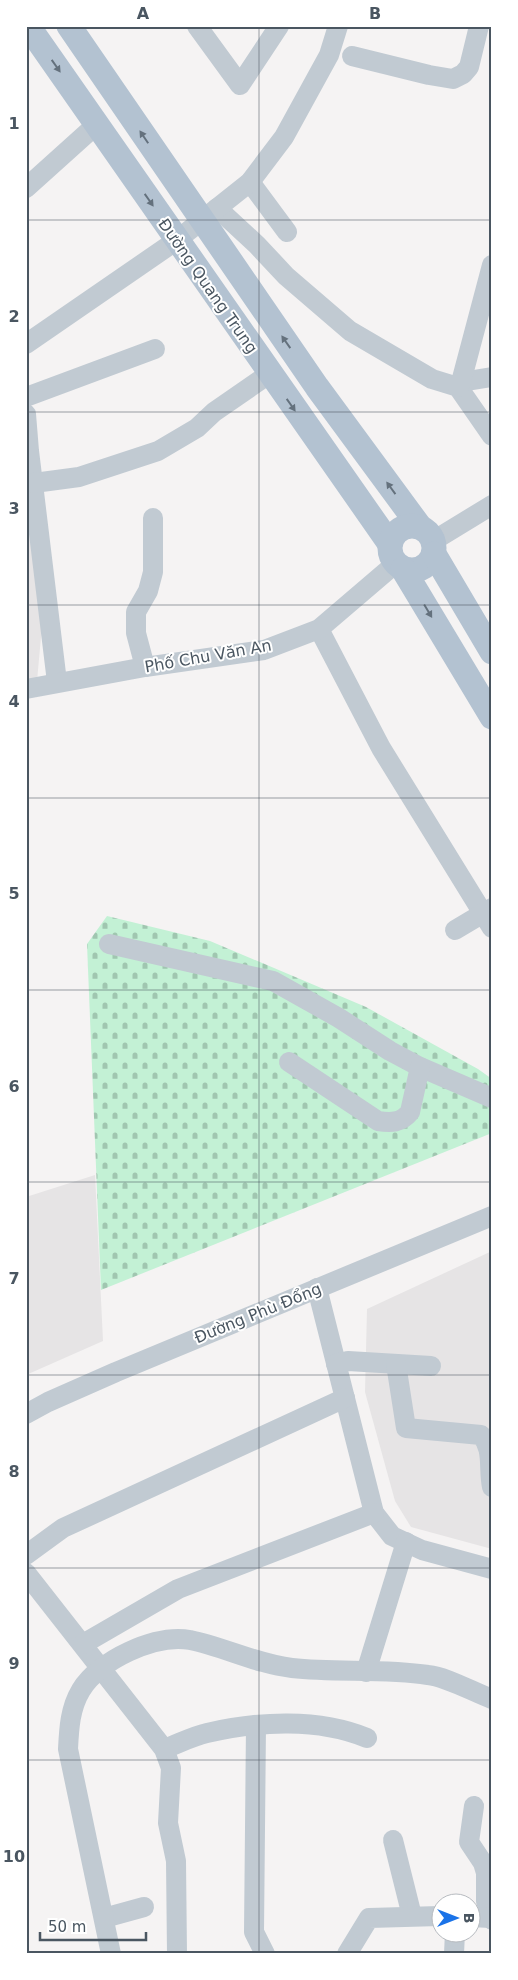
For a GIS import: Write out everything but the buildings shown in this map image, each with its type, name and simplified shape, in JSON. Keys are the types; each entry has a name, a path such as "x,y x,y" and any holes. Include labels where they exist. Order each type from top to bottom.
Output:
{"main road":[{"name":"Đường Quang Trung","path":"28,26 396,559 492,717"},
{"name":"Đường Quang Trung","path":"68,26 209,214 317,387 429,541 492,652"},
{"path":"411,526 429,541 430,562 420,570 396,559 392,538 401,529 411,526"}],"street":[{"path":"196,26 240,85 278,26"},
{"path":"26,344 177,240 250,182 284,137 329,55 338,26"},
{"path":"352,56 453,79 463,74 468,67 479,26"},
{"path":"26,188 96,125"},
{"path":"250,182 287,232"},
{"path":"209,214 257,245 286,276 350,331 432,379 460,384 492,377"},
{"path":"492,265 460,384 492,436"},
{"path":"26,397 155,349"},
{"path":"34,483 80,476 158,451 197,428 214,412 269,374"},
{"path":"26,414 58,682"},
{"path":"429,541 492,505"},
{"path":"145,667 136,633 136,612 148,591 153,572 153,518"},
{"name":"Phố Chu Văn An","path":"26,689 145,667 264,650 319,629 396,559"},
{"path":"319,629 381,748 489,916 455,930"},
{"path":"110,944 273,981 339,1018 390,1051 420,1067 492,1098"},
{"path":"289,1062 378,1120 392,1123 405,1118 410,1112 420,1067"},
{"name":"Đường Phù Đổng","path":"26,1414 48,1402 116,1372 492,1216"},
{"path":"316,1288 374,1513 392,1536 422,1550 492,1568"},
{"path":"336,1364 348,1361 431,1366"},
{"path":"396,1364 406,1428 481,1435 486,1440 491,1463 492,1487"},
{"path":"26,1555 63,1528 345,1398"},
{"path":"82,1644 178,1589 374,1513"},
{"path":"366,1672 406,1542"},
{"path":"29,1584 82,1644 164,1749 171,1768 168,1823 176,1861 177,1954"},
{"path":"111,1954 68,1749 70,1718 81,1690 101,1668 133,1649 160,1641 188,1640 289,1668 338,1672 430,1675 492,1699"},
{"path":"164,1749 206,1733 256,1725 300,1724 347,1730 367,1738"},
{"path":"256,1725 254,1932 265,1954"},
{"path":"474,1806 470,1842 483,1863 486,1873 486,1901 492,1919"},
{"path":"393,1840 412,1916"},
{"path":"104,1918 144,1907"},
{"path":"347,1954 370,1918 430,1916"}],"shaded area":[{"path":"26,502 43,615 37,681 26,684"},
{"path":"95,1175 103,1341 26,1375 26,1197"},
{"path":"492,1251 492,1549 411,1527 395,1501 365,1392 367,1309"}],"green space":[{"path":"107,916 210,941 366,1007 478,1069 492,1079 492,1133 101,1290 87,944"}]}
